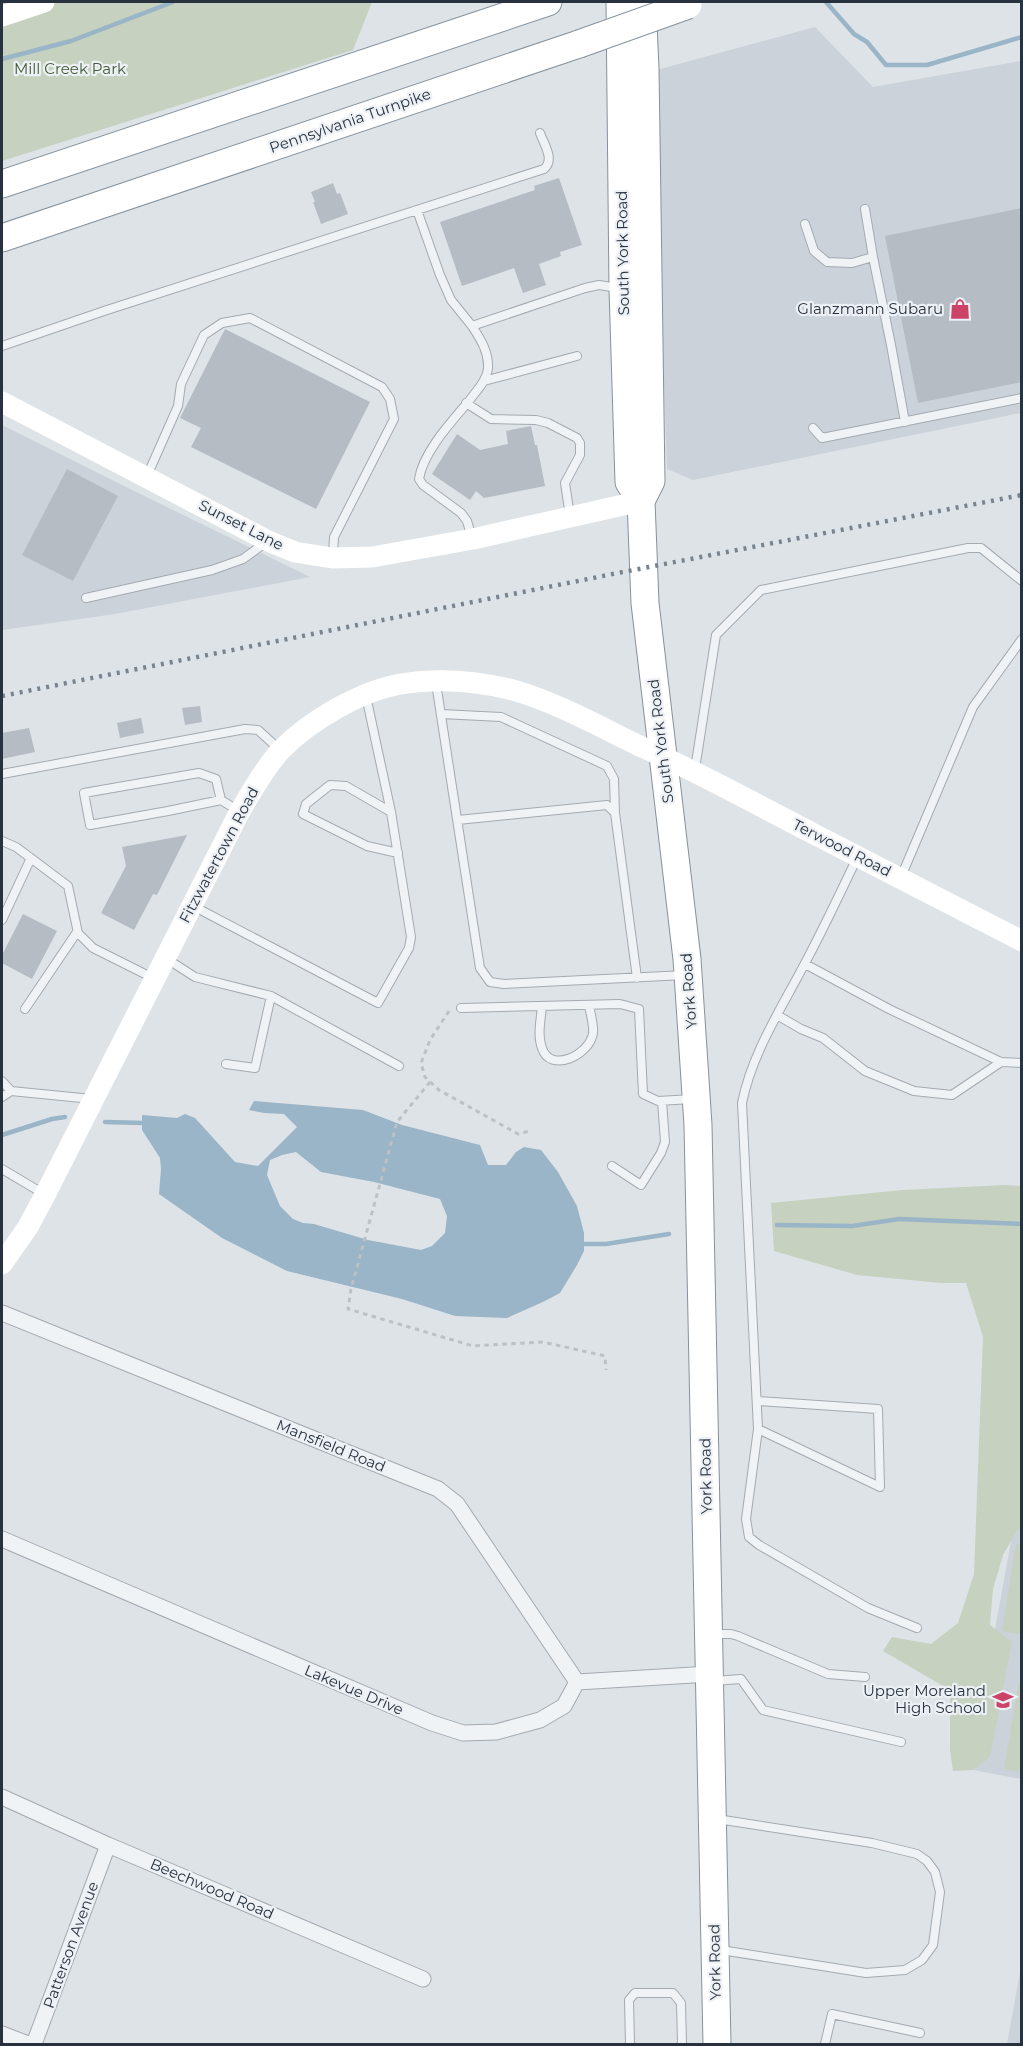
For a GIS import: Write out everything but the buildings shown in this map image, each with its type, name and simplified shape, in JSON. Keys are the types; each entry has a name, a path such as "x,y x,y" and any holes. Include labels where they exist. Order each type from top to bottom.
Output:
{"highway":[{"path":"2,184 548,2"},
{"name":"South York Road","path":"620,2 623,289 629,482 641,501"},
{"name":"South York Road","path":"642,2 651,481 641,501 645,603 681,909"},
{"name":"Pennsylvania Turnpike","path":"2,238 579,44 693,3"},
{"name":"York Road","path":"681,909 697,1098 717,2044"}],"street":[{"path":"2,16 44,2"},
{"name":"Sunset Lane","path":"2,402 268,541 295,552 332,558 372,556 473,539 641,501"},
{"name":"Fitzwatertown Road","path":"2,1264 28,1227 45,1195 240,811 260,777 281,751 314,723 341,705 366,694 401,684 436,681 472,683 510,690 541,700 662,756"},
{"name":"Terwood Road","path":"662,756 1022,941"},
{"name":"Mansfield Road","path":"2,1313 438,1489 457,1504 577,1682"},
{"name":"Lakevue Drive","path":"2,1539 432,1724 463,1733 495,1732 540,1720 564,1706 577,1682"},
{"path":"577,1682 710,1678"},
{"name":"Beechwood Road","path":"2,1797 108,1845 423,1978"},
{"name":"Patterson Avenue","path":"34,2044 108,1845"},
{"path":"2,2034 28,2044"}],"lane":[{"path":"2,346 128,303 544,170 549,161 540,132"},
{"path":"865,209 905,422"},
{"path":"417,210 450,300 472,326 486,353 488,370 484,381 430,453 420,479 423,485 461,513 467,521 473,539"},
{"path":"805,224 814,251 827,262 852,262 873,257"},
{"path":"472,326 599,285 623,289"},
{"path":"146,477 178,406 181,384 204,335 222,323 250,318 382,387 390,399 394,419 334,537 332,558"},
{"path":"484,381 577,356"},
{"path":"813,428 822,438 1022,398"},
{"path":"466,403 491,419 536,420 548,423 577,438 581,449 580,455 565,483 571,517"},
{"path":"86,598 212,570 243,559 268,541"},
{"path":"694,772 716,636 761,590 968,548 981,549 1022,580"},
{"path":"900,878 973,707 1022,639"},
{"path":"436,681 480,968 490,982 504,984 688,975"},
{"path":"192,905 378,1003 409,948 411,938 391,812 366,694"},
{"path":"441,714 501,717 607,766 614,779 615,813 637,978"},
{"path":"2,774 244,729 258,730 281,751"},
{"path":"221,800 216,779 199,773 84,793 90,825 221,800 240,811"},
{"path":"391,812 346,786 330,785 306,804 303,814 367,846 398,853"},
{"path":"458,820 606,806 615,813"},
{"path":"2,840 16,847 68,886 77,932 93,948 155,979"},
{"path":"858,856 777,1015 747,1080 742,1102 758,1401 758,1430 746,1519 749,1537 759,1545 868,1608 917,1629"},
{"path":"2,920 31,858"},
{"path":"25,1009 77,932"},
{"path":"165,958 195,977 271,996 399,1066"},
{"path":"805,964 889,1009 1001,1062 1022,1063"},
{"path":"226,1064 255,1068 271,996"},
{"path":"461,1008 620,1004 639,1009 644,1094 657,1101 697,1098"},
{"path":"542,1006 540,1038 542,1050 550,1059 561,1060 575,1057 587,1048 593,1033 589,1005"},
{"path":"777,1015 823,1038 865,1071 914,1091 952,1095 1001,1062"},
{"path":"2,1081 11,1091"},
{"path":"2,1097 11,1091 94,1099"},
{"path":"612,1166 641,1185 661,1153 665,1142 662,1101"},
{"path":"2,1169 45,1195"},
{"path":"758,1401 878,1409 880,1487 758,1430"},
{"path":"709,1634 738,1636 828,1674 864,1677"},
{"path":"710,1678 741,1679 763,1710 901,1742"},
{"path":"713,1818 872,1843 917,1854 935,1872 940,1892 933,1945 922,1960 905,1970 866,1973 715,1949"},
{"path":"630,2044 629,2000 635,1993 674,1993 681,2003 682,2044"},
{"path":"825,2044 832,2014 920,2033"}],"path":[{"path":"461,1008 452,1008 430,1040 421,1063 425,1077 439,1090 518,1134 530,1131"},
{"path":"430,1082 397,1122 351,1290 348,1309 473,1346 543,1341 583,1350 605,1356 606,1370"}],"shaded area":[{"path":"815,27 873,87 1021,61 1021,413 693,480 667,469 653,71"},
{"path":"2,425 310,577 115,614 2,630"},
{"name":"Upper Moreland High School","path":"1021,1487 1021,1779 973,1770 995,1629"},
{"path":"1021,1967 1021,2044 1007,2044"}],"green space":[{"name":"Mill Creek Park","path":"2,2 372,2 353,50 2,161"},
{"path":"1021,1186 1021,1530 1018,1529 1003,1555 993,1589 990,1625 1012,1642 990,1757 973,1770 953,1771 950,1750 950,1690 883,1651 892,1637 931,1644 958,1623 974,1574 983,1337 966,1283 941,1283 857,1275 774,1251 771,1203 903,1190"},
{"path":"1016,1544 1021,1545 1021,1634 1002,1631"},
{"path":"1019,1683 1022,1683 1021,1772 1004,1769"}],"water":[{"path":"254,1101 363,1110 402,1125 480,1145 488,1165 506,1165 516,1152 524,1147 541,1150 558,1172 577,1206 584,1233 584,1251 560,1293 507,1318 455,1316 402,1299 287,1271 222,1238 159,1194 160,1158 142,1130 142,1115 177,1118 185,1114 195,1118 235,1162 258,1166 297,1127 284,1114 249,1110","holes":["296,1152 321,1172 374,1182 440,1199 447,1216 445,1233 432,1246 421,1250 368,1240 293,1219 280,1206 267,1175 270,1160"]}],"waterway":[{"path":"2,59 71,41 173,2"},
{"path":"826,2 854,34 867,42 886,65 927,65 1022,37"},
{"path":"2,1135 65,1117"},
{"path":"105,1122 147,1125"},
{"path":"777,1225 852,1226 899,1219 1022,1224"},
{"path":"579,1244 606,1244 669,1234"}],"railway":[{"path":"2,696 1022,495"}],"place":[{"name":"Glanzmann Subaru","path":"960,309"},
{"name":"Upper Moreland High School","path":"1003,1700"}]}
